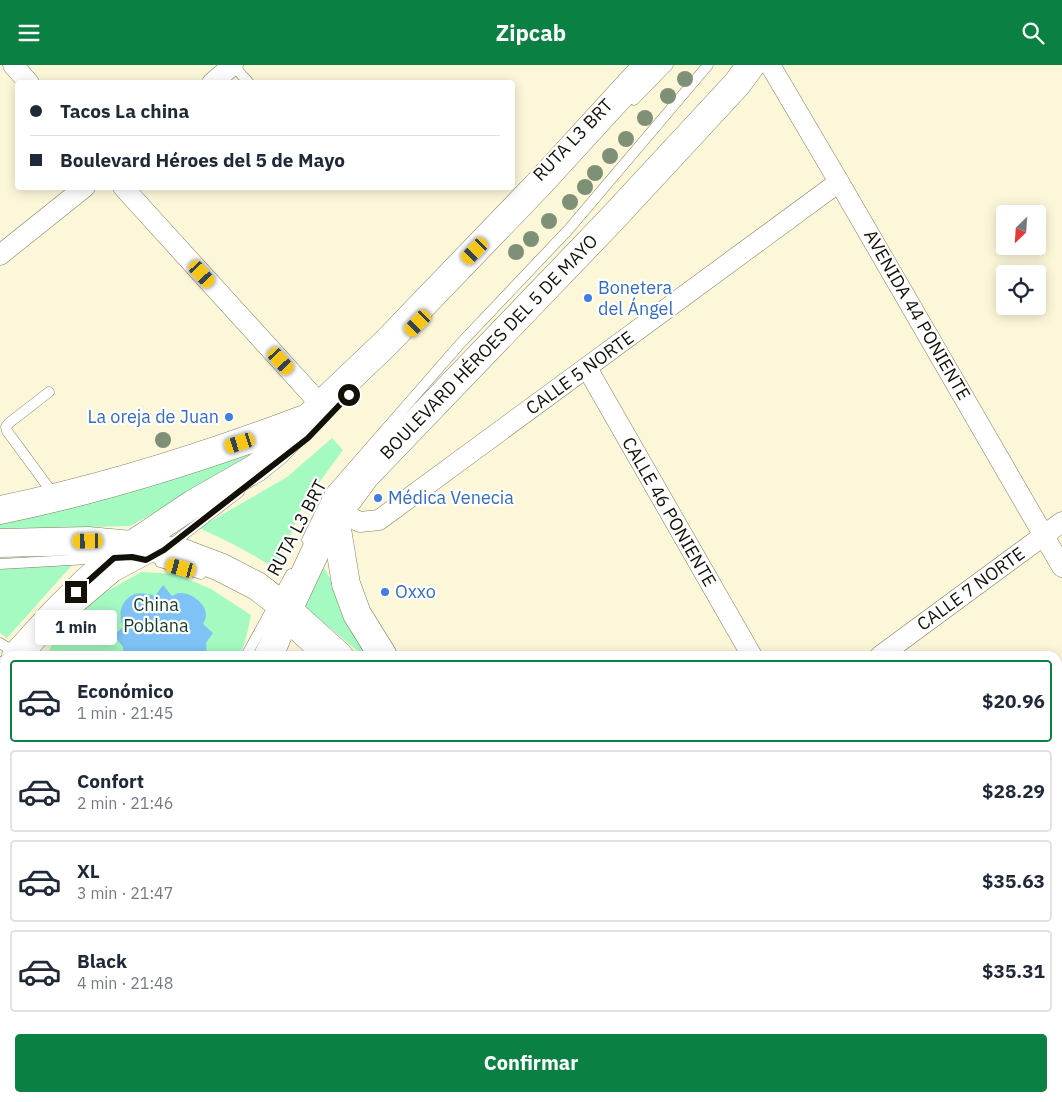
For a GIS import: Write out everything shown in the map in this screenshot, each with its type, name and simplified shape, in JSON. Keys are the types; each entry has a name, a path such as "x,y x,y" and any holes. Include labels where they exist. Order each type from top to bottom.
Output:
{"main road":[{"path":"15,651 87,581 139,553 192,504 256,468 277,451 314,411 392,337 539,184 648,65"},
{"name":"BOULEVARD HÉROES DEL 5 DE MAYO","path":"270,651 274,644 275,611 337,515 366,475 610,221 737,83 768,66"},
{"path":"0,510 56,498 171,466 240,443 314,411"},
{"path":"337,515 346,584 357,614 380,651"},
{"path":"0,543 88,541 139,553 183,553 220,567 257,586 275,611 333,651"}],"street":[{"path":"13,65 26,80"},
{"path":"216,80 233,65"},
{"name":"AVENIDA 44 PONIENTE","path":"768,66 839,182 1062,567"},
{"name":"CALLE 5 NORTE","path":"337,515 360,522 379,520 839,182"},
{"path":"0,255 81,190"},
{"path":"126,190 314,411"},
{"name":"CALLE 46 PONIENTE","path":"587,368 749,651"},
{"name":"CALLE 7 NORTE","path":"887,651 1062,522"}],"lane":[{"path":"233,65 246,80"},
{"name":"RUTA L3 BRT","path":"626,108 668,65"},
{"name":"RUTA L3 BRT","path":"302,550 330,493 460,344 569,229 708,65"},
{"name":"RUTA L3 BRT","path":"384,359 550,187"},
{"path":"49,392 8,423 6,427 56,498"},
{"path":"68,618 139,553 292,450"},
{"path":"0,564 139,553 158,562 208,576"},
{"name":"RUTA L3 BRT","path":"249,651 275,611 294,567"},
{"path":"275,611 312,651"}],"green space":[{"path":"332,438 343,450 304,503 276,569 238,547 199,528 287,477"},
{"path":"256,446 246,463 130,526 0,529 0,514"},
{"path":"319,560 374,651 358,651 300,603"},
{"path":"73,564 7,638 0,633 0,567"},
{"name":"China Poblana","path":"141,572 176,574 211,589 251,615 245,641 241,651 49,651 57,636 77,615 104,593"}],"water":[{"path":"163,585 172,596 179,593 189,594 201,603 206,612 203,624 213,633 206,643 207,651 123,651 123,647 114,635 123,627 121,612 123,604 137,593 155,596"}],"place":[{"name":"Bonetera del Ángel","path":"588,298"},
{"name":"La oreja de Juan","path":"229,417"},
{"name":"Médica Venecia","path":"378,498"},
{"name":"Oxxo","path":"385,592"}],"route":[{"path":"76,592 114,558 132,557 146,560 164,550 308,438 349,395"}]}
